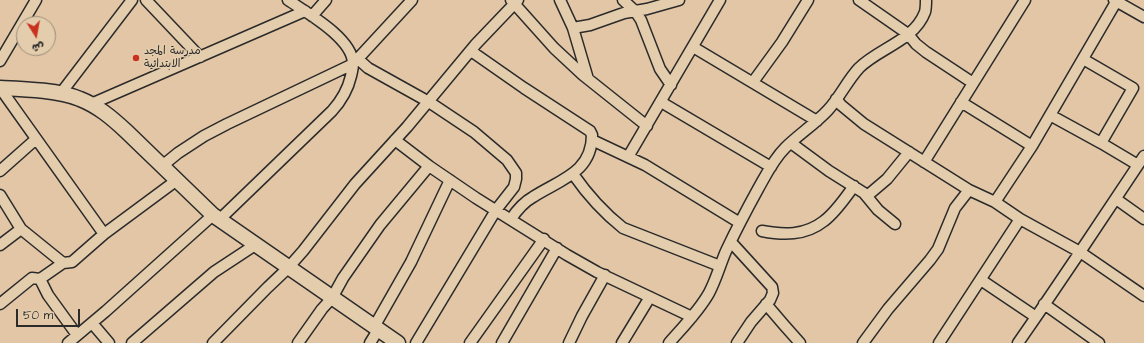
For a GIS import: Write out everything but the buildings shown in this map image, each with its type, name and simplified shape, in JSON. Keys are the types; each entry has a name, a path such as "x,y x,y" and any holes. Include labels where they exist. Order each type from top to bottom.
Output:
{"street":[{"path":"1,58 36,0"},
{"path":"61,93 132,0"},
{"path":"146,0 200,57"},
{"path":"288,0 335,34 349,50 352,58 356,62 429,102 474,132 507,160 515,171 516,179 514,187 496,210 416,343"},
{"path":"91,104 308,13 326,0"},
{"path":"162,166 178,153 204,136 356,62 412,0"},
{"path":"560,0 573,28 588,79"},
{"path":"623,0 635,11 641,20 660,69 671,85"},
{"path":"573,28 590,25 624,13 660,6 679,0"},
{"path":"628,157 720,0"},
{"path":"753,82 782,42 808,0"},
{"path":"859,0 908,34 916,44 926,52 973,83"},
{"path":"669,343 692,317 708,294 740,223 771,167 784,149 829,109 857,70 879,52 897,43 908,34 921,19 925,11 926,0"},
{"path":"924,162 1025,0"},
{"path":"213,343 303,251 355,184 429,102 470,51 514,1 554,48 588,79 647,126"},
{"path":"995,202 1032,146 1115,1 1144,17"},
{"path":"693,48 817,121"},
{"path":"470,51 590,131 592,135 592,140 582,165 573,174 559,183 532,197 522,205 511,219"},
{"path":"1083,59 1133,88 1101,143"},
{"path":"68,343 216,218 298,145 336,106 345,94 356,62"},
{"path":"0,88 61,93 91,104 114,119 216,218 398,343"},
{"path":"0,88 104,234"},
{"path":"836,99 864,124 969,190 995,202 1020,219 1080,252 1144,296"},
{"path":"661,102 771,167"},
{"path":"961,102 1032,146"},
{"path":"1050,115 1101,143 1138,166"},
{"path":"0,171 36,139"},
{"path":"395,140 429,166 557,248 605,275 692,317"},
{"path":"592,140 645,165 740,223"},
{"path":"792,143 829,171 854,186 867,196 874,206 895,224"},
{"path":"867,196 887,179 909,152"},
{"path":"1018,343 1116,200 1144,156"},
{"path":"298,343 318,314 332,298 343,278 380,225 429,166"},
{"path":"573,174 587,193 623,228 720,266"},
{"path":"0,304 32,278 40,279 63,263 72,262 104,234 177,180"},
{"path":"370,343 376,328 411,262 450,180"},
{"path":"762,231 777,234 791,234 812,228 824,221 854,186"},
{"path":"863,343 888,309 938,249 955,208 969,190"},
{"path":"0,195 21,229 63,263"},
{"path":"1116,200 1144,219"},
{"path":"939,343 1020,219"},
{"path":"0,245 21,229"},
{"path":"470,343 544,240"},
{"path":"731,242 772,286 773,291 772,296 751,322 737,343"},
{"path":"132,343 214,272 255,245"},
{"path":"502,343 557,248"},
{"path":"569,343 605,275"},
{"path":"40,279 48,295 77,335"},
{"path":"981,280 1036,316"},
{"path":"622,343 650,297"},
{"path":"766,304 800,343"},
{"path":"1044,304 1099,343"},
{"path":"92,323 109,343"}],"place":[{"name":"مدرسة المجد الابتدائية","path":"136,58"}]}
